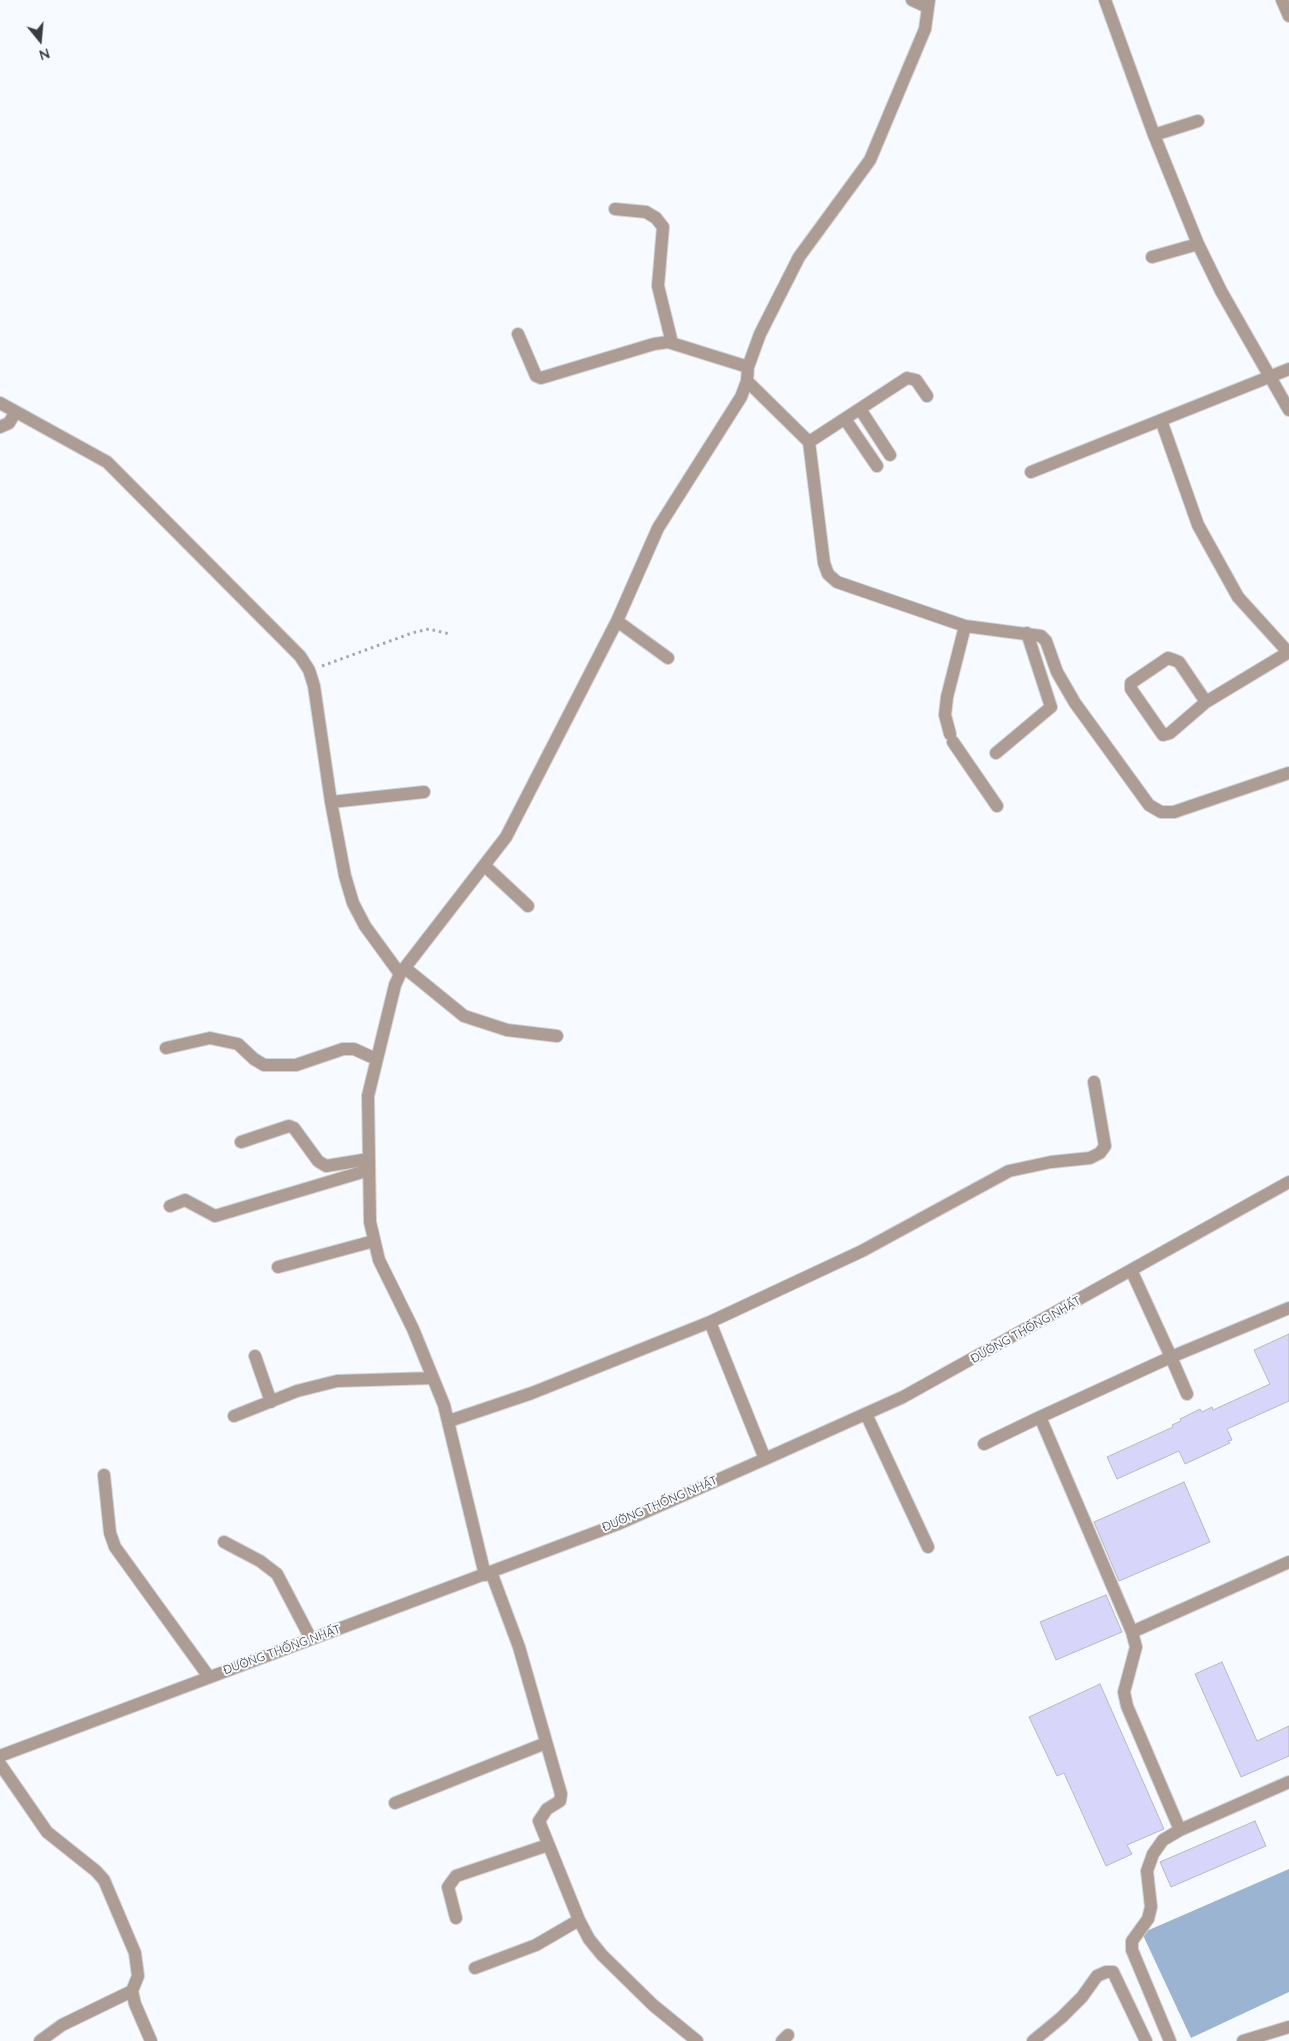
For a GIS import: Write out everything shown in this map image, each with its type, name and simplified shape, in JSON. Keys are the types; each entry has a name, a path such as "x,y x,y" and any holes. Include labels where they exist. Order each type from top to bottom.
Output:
{"street":[{"path":"697,2041 653,2005 589,1940 548,1846 539,1817 547,1809 558,1804 561,1798 519,1647 488,1574 449,1421 413,1329 379,1260 374,1242 370,1222 368,1096 395,985 402,971 506,837 617,621 658,528 741,397 747,381 748,367 760,334 799,257 870,160 925,29 928,3 912,0"},
{"path":"1105,0 1154,135 1198,244 1235,316 1289,410"},
{"path":"1282,0 1289,16"},
{"path":"1154,135 1198,121"},
{"path":"616,209 646,212 656,218 663,228 658,286 672,343"},
{"path":"1152,256 1198,244"},
{"path":"518,334 536,376 541,378 654,344 672,343 748,367"},
{"path":"1031,472 1289,369"},
{"path":"809,442 907,378 916,380 927,396"},
{"path":"747,381 809,442 824,563 828,574 837,582 964,626 1041,636 1046,642 1057,672 1070,696 1150,805 1161,812 1174,812 1289,773"},
{"path":"0,403 15,413 89,450 120,473 215,573 300,656 309,670 314,686 331,802 345,876 353,903 365,926 402,971 464,1016 506,1030 557,1036"},
{"path":"860,409 890,455"},
{"path":"0,427 9,423 15,413"},
{"path":"845,419 877,466"},
{"path":"1160,420 1198,525 1238,598 1289,652 1206,702 1170,733 1163,735 1131,690 1132,683 1168,658 1180,662 1206,702"},
{"path":"617,621 668,658"},
{"path":"964,626 945,715 951,738 998,806"},
{"path":"996,753 1051,707 1027,633"},
{"path":"331,802 424,792"},
{"path":"485,866 528,906"},
{"path":"166,1048 210,1038 238,1044 254,1059 264,1065 296,1065 343,1049 354,1049 376,1059"},
{"path":"449,1421 532,1393 710,1322 862,1250 1009,1171 1051,1162 1090,1158 1100,1153 1105,1146 1094,1082"},
{"path":"241,1142 289,1126 294,1128 318,1160 326,1166 369,1164"},
{"path":"170,1206 185,1200 196,1204 215,1216 369,1164"},
{"name":"ĐƯỜNG THỐNG NHẤT","path":"0,1756 618,1524 766,1459 903,1397 1132,1272 1289,1182"},
{"path":"278,1267 374,1242"},
{"path":"1132,1272 1187,1394"},
{"path":"984,1444 1040,1416 1170,1357 1289,1308"},
{"path":"710,1322 766,1459"},
{"path":"255,1356 270,1402"},
{"path":"234,1416 297,1391 337,1381 433,1378"},
{"path":"866,1414 928,1547"},
{"path":"1040,1416 1132,1632 1136,1647 1124,1692 1127,1706 1180,1830"},
{"path":"104,1475 110,1533 115,1547 209,1677"},
{"path":"224,1542 260,1561 277,1574 311,1639"},
{"path":"1132,1632 1289,1562"},
{"path":"395,1803 546,1743"},
{"path":"0,1764 47,1832 96,1871 104,1880 135,1953 138,1976 132,1991 135,2004 151,2041"},
{"path":"1170,2041 1132,1950 1132,1941 1148,1919 1151,1907 1147,1871 1153,1854 1163,1840 1180,1830 1289,1782"},
{"path":"456,1918 448,1887 456,1876 548,1846"},
{"path":"476,1968 536,1945 579,1920"},
{"path":"1033,2041 1062,2017 1082,1997 1097,1976 1106,1972 1113,1972 1146,2041"},
{"path":"40,2041 62,2025 132,1991"},
{"path":"1243,2041 1289,2027"}],"path":[{"path":"309,670 412,633 429,629 450,634"}],"water":[{"path":"1289,1869 1289,1992 1191,2038 1142,1933"}],"building":[{"path":"1289,1334 1289,1401 1227,1429 1232,1440 1228,1441 1230,1443 1185,1464 1179,1451 1117,1479 1107,1457 1173,1427 1172,1425 1181,1421 1180,1419 1200,1409 1202,1412 1212,1407 1213,1410 1270,1384 1254,1350"},
{"path":"1184,1482 1210,1542 1119,1581 1094,1522"},
{"path":"1106,1595 1122,1632 1056,1660 1040,1622"},
{"path":"1222,1662 1257,1741 1289,1726 1289,1756 1241,1777 1195,1674"},
{"path":"1100,1684 1164,1829 1127,1845 1132,1854 1106,1866 1064,1773 1057,1776 1029,1717"},
{"path":"1255,1821 1266,1846 1171,1887 1160,1862"}]}
